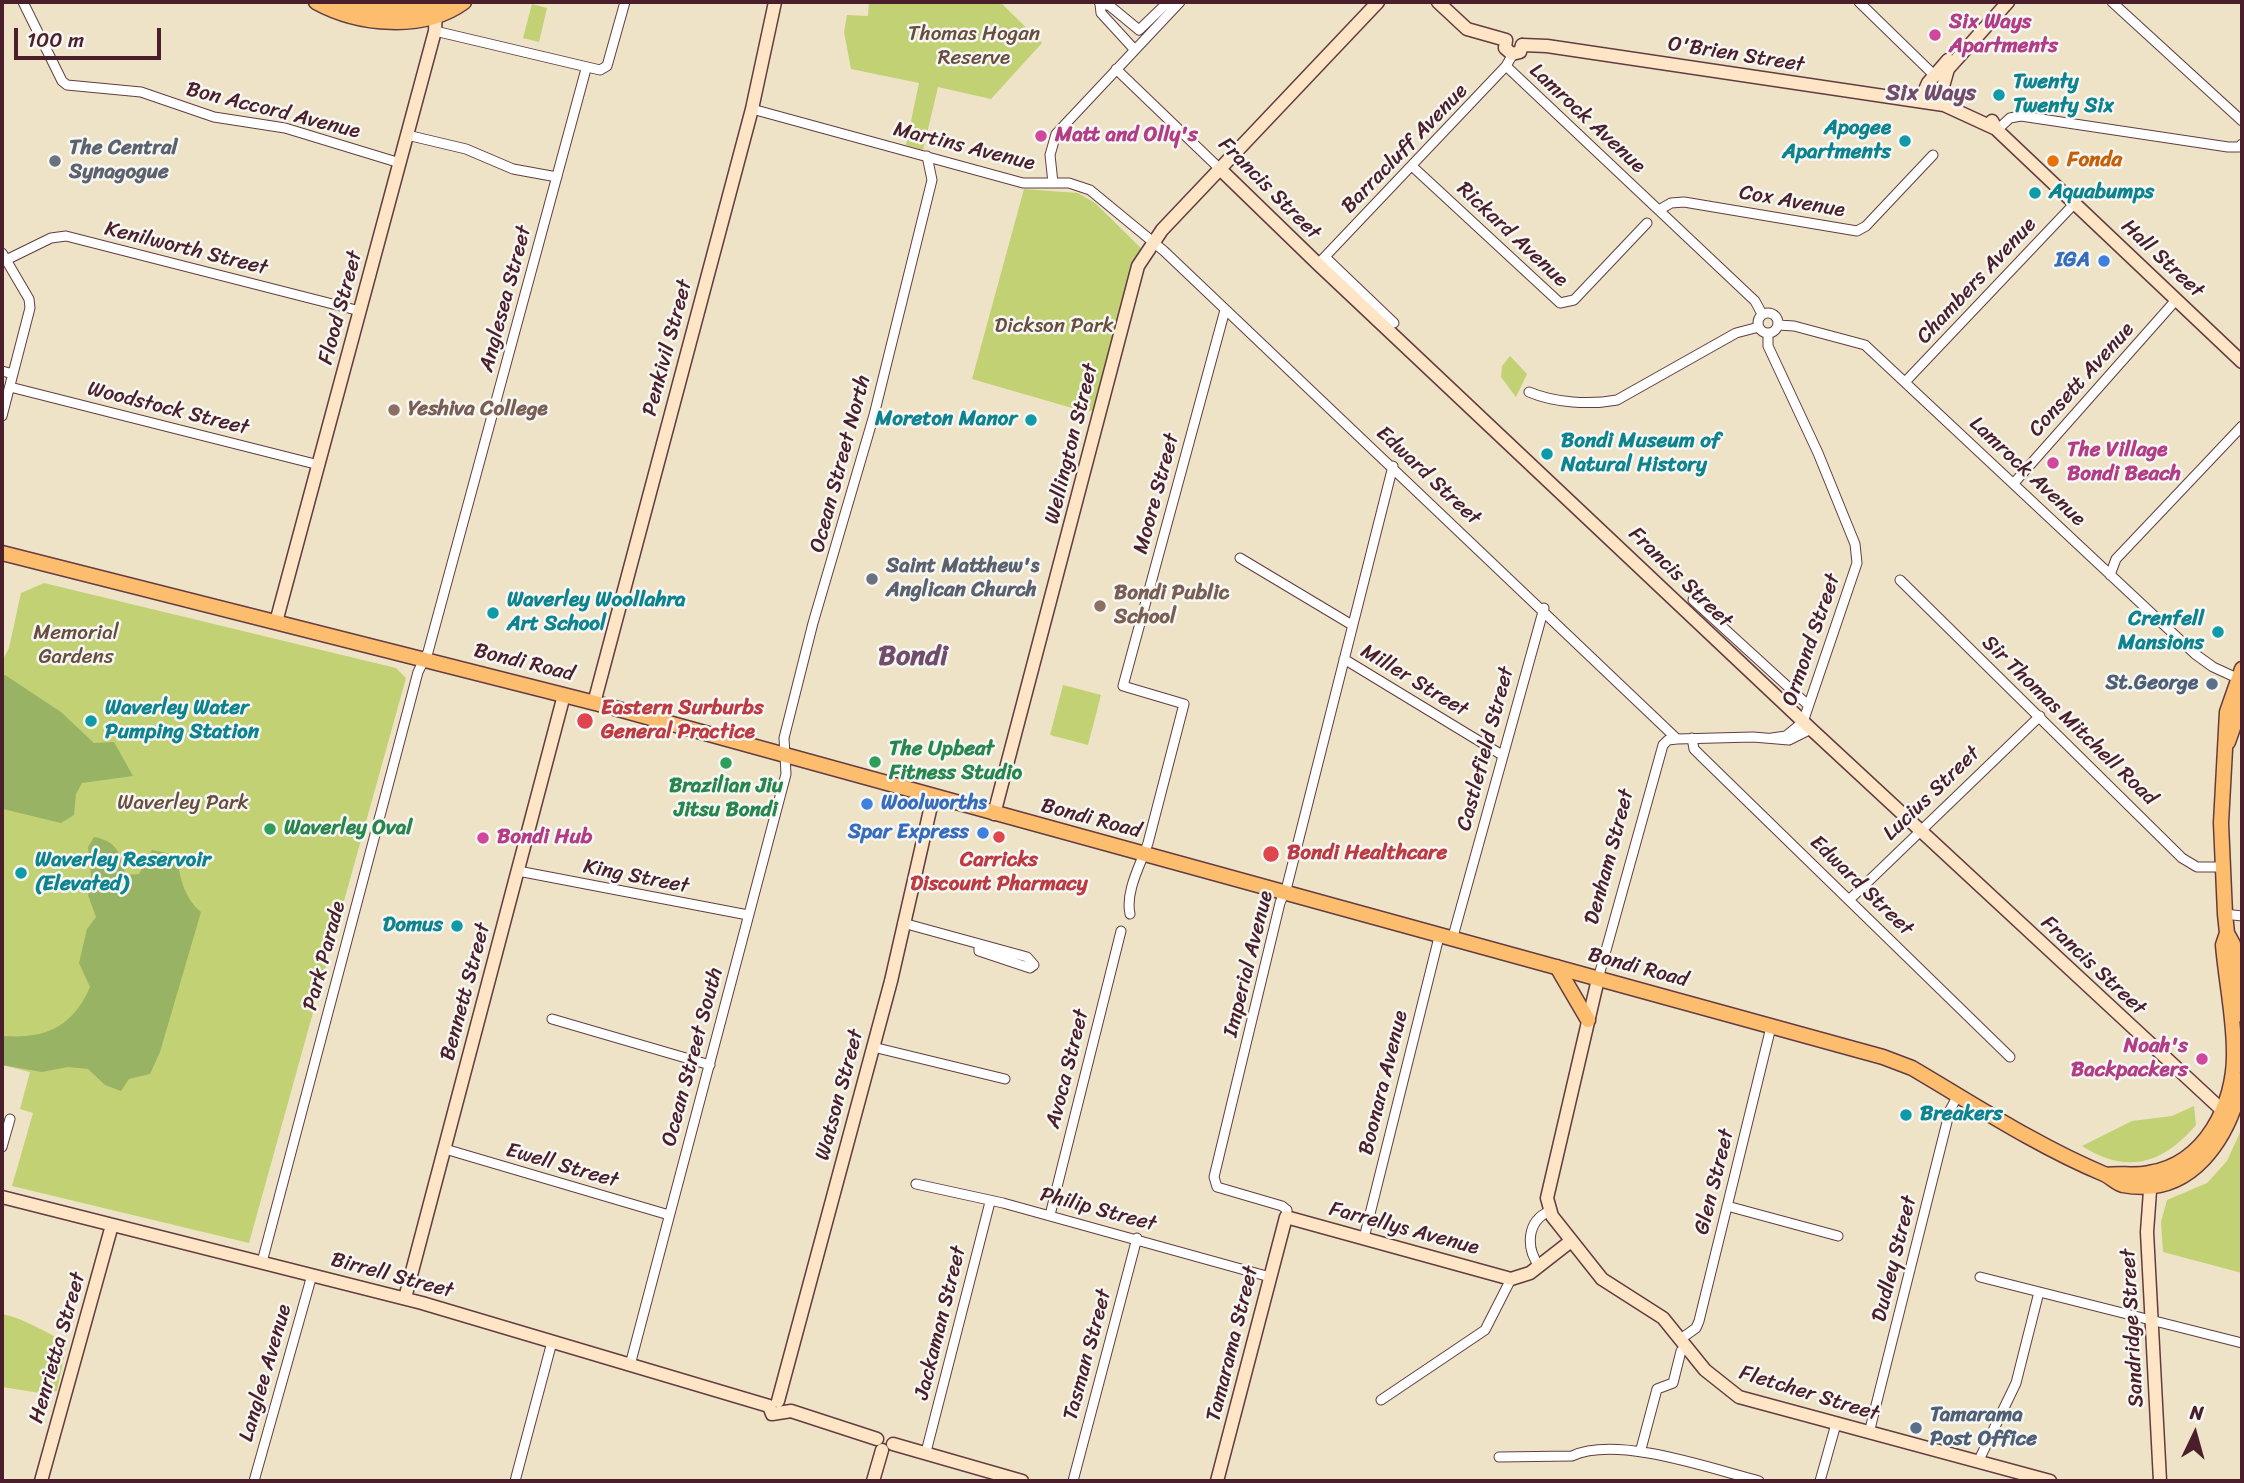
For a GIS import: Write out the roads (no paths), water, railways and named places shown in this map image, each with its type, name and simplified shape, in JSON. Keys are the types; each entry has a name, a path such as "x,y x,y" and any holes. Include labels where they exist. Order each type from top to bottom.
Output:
{"main road":[{"path":"316,2 337,12 365,19 419,20 438,7"},
{"path":"340,2 368,8 438,7 464,2"},
{"name":"Bondi Road","path":"2,553 594,703 1896,1062 2081,1165 2106,1175 2151,1179 2181,1177 2198,1166 2214,1149 2227,1112"},
{"path":"2240,673 2227,712 2221,867 2227,933 2233,944 2242,1015"},
{"path":"2227,747 2242,702"},
{"path":"2227,933 2223,945 2234,1055 2227,1112"},
{"path":"1557,967 1588,1020"},
{"path":"2227,1112 2242,1080"}],"street":[{"name":"Bon Accord Avenue","path":"23,2 67,85 141,92 214,117 285,128 400,163"},
{"path":"435,31 586,69 600,70 607,66 625,2"},
{"name":"Penkivil Street","path":"594,703 752,109 775,2"},
{"path":"1134,49 1101,13 1099,3 1110,6 1139,30 1168,2"},
{"path":"1054,183 1050,155 1056,134 1180,2"},
{"name":"Wellington Street","path":"994,814 1081,488 1131,285 1152,243 1378,2"},
{"name":"O'Brien Street","path":"1438,2 1467,29 1506,40 1517,36 1518,50 1547,46 1920,101 1941,105 1995,129"},
{"path":"1859,2 1934,75"},
{"path":"1941,105 1948,69 2008,2"},
{"path":"2112,2 2242,121"},
{"name":"Flood Street","path":"276,622 435,31 438,7"},
{"path":"1920,101 1934,75 1965,43 1970,42"},
{"name":"Barracluff Avenue","path":"1322,261 1413,167 1518,50"},
{"name":"Lamrock Avenue","path":"1506,66 1755,301 1762,314"},
{"name":"Anglesea Street","path":"424,659 586,69"},
{"name":"Francis Street","path":"1116,69 1220,169 1394,323"},
{"name":"Martins Avenue","path":"752,109 1023,183 1069,183 1096,193 1152,243"},
{"path":"1995,129 2010,118 2021,116 2228,147 2239,147 2242,144"},
{"name":"Hall Street","path":"1995,129 2242,362"},
{"path":"407,135 466,149 513,169 557,177"},
{"name":"Cox Avenue","path":"1659,211 1671,203 1684,202 1857,231 1866,226 1933,155"},
{"name":"Ocean Street North","path":"785,756 784,738 813,623 874,415 932,180 927,156"},
{"path":"932,180 950,163"},
{"name":"Rickard Avenue","path":"1413,167 1560,303 1574,300 1647,223"},
{"name":"Chambers Avenue","path":"1906,382 2074,204"},
{"name":"Kenilworth Street","path":"4,257 51,238 66,236 360,311"},
{"name":"Edward Street","path":"1152,243 1544,608 1677,738"},
{"path":"2,416 30,308 29,299 4,257"},
{"name":"Francis Street","path":"1322,261 1807,725 2227,1112"},
{"name":"Consett Avenue","path":"2014,483 2176,300"},
{"name":"Moore Street","path":"1143,855 1184,704 1124,687 1225,310"},
{"path":"1529,392 1546,398 1599,404 1617,400 1736,333 1759,327 1768,333 1775,331 1778,325 1774,314 1762,314 1759,327"},
{"name":"Lamrock Avenue","path":"1778,325 1859,342 1906,382 2199,658 2240,673"},
{"name":"Ormond Street","path":"1768,333 1768,346 1818,453 1855,544 1857,563 1808,705 1807,725"},
{"path":"2,371 13,374"},
{"name":"Woodstock Street","path":"10,387 318,464"},
{"path":"2110,575 2116,559 2242,426"},
{"name":"Imperial Avenue","path":"1286,1217 1287,1210 1282,1206 1220,1189 1213,1180 1393,466"},
{"path":"1240,558 1352,625"},
{"name":"Sir Thomas Mitchell Road","path":"1900,580 2182,858 2197,867 2221,867"},
{"name":"Francis Street","path":"1693,600 1808,705"},
{"name":"Castlefield Street","path":"1446,938 1544,608"},
{"name":"Park Parade","path":"262,1262 418,672 424,659"},
{"name":"Miller Street","path":"1344,659 1502,755"},
{"name":"Bennett Street","path":"405,1298 564,695"},
{"name":"Lucius Street","path":"1850,899 2040,716"},
{"path":"1677,738 1772,738 1787,736 1807,725"},
{"name":"Denham Street","path":"1550,1211 1548,1184 1598,979 1659,753 1668,740 1677,738"},
{"name":"Edward Street","path":"1692,738 1694,748 1701,756 2010,1057"},
{"name":"Ocean Street South","path":"630,1365 786,774 785,756"},
{"name":"Watson Street","path":"776,1406 873,1046 933,797"},
{"path":"1130,914 1130,900 1143,855"},
{"name":"King Street","path":"518,871 748,915"},
{"path":"2225,914 2242,916"},
{"path":"903,923 1027,957 1034,965 1030,968 989,957 979,951 979,945"},
{"name":"Avoca Street","path":"1050,1216 1121,931"},
{"name":"Boonara Avenue","path":"1364,1238 1446,938"},
{"path":"552,1019 710,1065"},
{"name":"Glen Street","path":"1641,1449 1657,1389 1672,1383 1684,1342 1699,1321 1771,1027"},
{"path":"873,1046 1005,1079"},
{"name":"Dudley Street","path":"1869,1433 1950,1110 1958,1095"},
{"path":"2,1147 10,1119"},
{"name":"Ewell Street","path":"444,1149 669,1215"},
{"name":"Sandridge Street","path":"2151,1179 2147,1232 2160,1481"},
{"name":"Philip Street","path":"916,1184 1136,1238 1270,1277"},
{"name":"Birrell Street","path":"2,1197 405,1298 776,1406 884,1445 926,1452 1022,1481"},
{"name":"Jackaman Street","path":"926,1452 990,1202"},
{"path":"1727,1206 1838,1236"},
{"path":"1381,1400 1485,1330 1511,1279 1522,1278 1539,1266 1571,1241 1550,1211 1536,1220 1531,1235 1531,1252 1539,1266"},
{"name":"Farrellys Avenue","path":"1286,1217 1511,1279"},
{"name":"Tamarama Street","path":"1217,1481 1286,1217"},
{"name":"Henrietta Street","path":"41,1481 112,1224"},
{"name":"Tasman Street","path":"1073,1481 1136,1238"},
{"name":"Fletcher Street","path":"1571,1241 1608,1285 1655,1312 1684,1342 1705,1370 1731,1393 1978,1462 2003,1475 2050,1481"},
{"name":"Langlee Avenue","path":"254,1481 312,1275"},
{"path":"1980,1277 2242,1343"},
{"path":"1978,1462 2016,1382 2039,1292"},
{"path":"515,1481 552,1342"},
{"path":"1820,1481 1836,1424"},
{"path":"873,1481 884,1445"},
{"path":"1499,1457 1572,1456 1583,1451 1641,1449 1759,1481"}],"place":[{"name":"Six Ways Apartments","path":"1935,35"},
{"name":"Twenty Twenty Six","path":"1999,95"},
{"name":"Matt and Olly's","path":"1041,136"},
{"name":"Apogee Apartments","path":"1905,141"},
{"name":"The Central Synagogue","path":"55,161"},
{"name":"Fonda","path":"2053,161"},
{"name":"Aquabumps","path":"2035,193"},
{"name":"IGA","path":"2104,261"},
{"name":"Yeshiva College","path":"394,410"},
{"name":"Moreton Manor","path":"1031,420"},
{"name":"Bondi Museum of Natural History","path":"1547,454"},
{"name":"The Village Bondi Beach","path":"2053,463"},
{"name":"Saint Matthew's Anglican Church","path":"872,579"},
{"name":"Bondi Public School","path":"1100,606"},
{"name":"Waverley Woollahra Art School","path":"493,613"},
{"name":"Crenfell Mansions","path":"2218,632"},
{"name":"St.George","path":"2212,684"},
{"name":"Waverley Water Pumping Station","path":"91,721"},
{"name":"Eastern Surburbs General Practice","path":"585,721"},
{"name":"The Upbeat Fitness Studio","path":"875,762"},
{"name":"Brazilian Jiu Jitsu Bondi","path":"726,763"},
{"name":"Woolworths","path":"867,804"},
{"name":"Waverley Oval","path":"270,829"},
{"name":"Spar Express","path":"983,833"},
{"name":"Carricks Discount Pharmacy","path":"999,837"},
{"name":"Bondi Hub","path":"483,838"},
{"name":"Bondi Healthcare","path":"1271,854"},
{"name":"Waverley Reservoir (Elevated)","path":"21,873"},
{"name":"Domus","path":"457,926"},
{"name":"Noah's Backpackers","path":"2202,1059"},
{"name":"Breakers","path":"1906,1115"},
{"name":"Tamarama Post Office","path":"1916,1428"}],"district":[{"name":"Six Ways","path":"1931,94"},
{"name":"Bondi","path":"913,657"}],"park label":[{"name":"Thomas Hogan Reserve","path":"974,47"},
{"name":"Dickson Park","path":"1054,327"},
{"name":"Memorial Gardens","path":"76,646"},
{"name":"Waverley Park","path":"183,804"}]}
